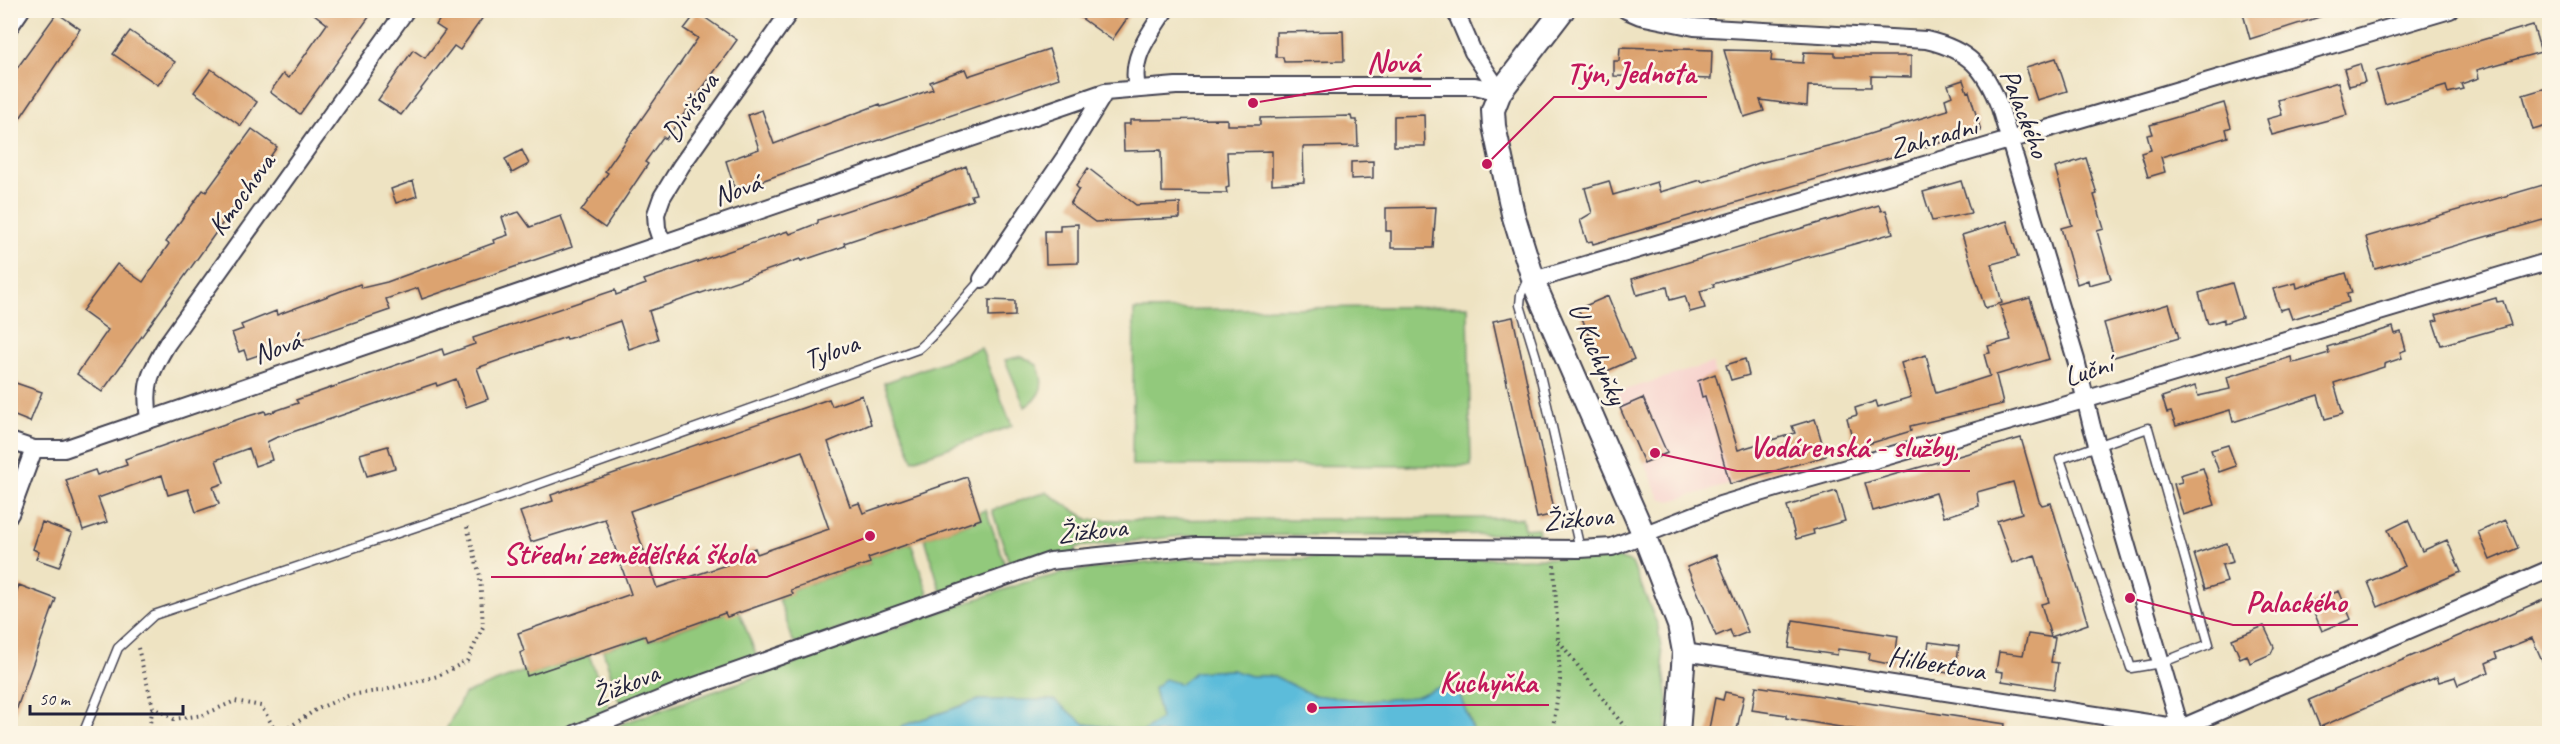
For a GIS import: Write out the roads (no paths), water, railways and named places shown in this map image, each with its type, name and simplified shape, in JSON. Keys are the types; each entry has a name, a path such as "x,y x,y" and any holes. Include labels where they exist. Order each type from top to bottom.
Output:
{"street":[{"path":"10,26 21,10"},
{"name":"Kmochova","path":"149,419 147,386 150,371 406,10"},
{"name":"Divišova","path":"662,243 657,228 656,214 662,197 681,166 791,10"},
{"path":"1137,88 1134,77 1138,53 1165,10"},
{"path":"1455,10 1473,52 1500,92"},
{"name":"U Kuchyňky","path":"1563,10 1500,92 1493,110 1494,126 1514,214 1533,277 1644,535 1679,625 1684,652 1678,734"},
{"name":"Palackého","path":"1626,10 1640,16 1694,27 1926,40 1945,44 1974,61 1982,71 1992,88 2010,142 2076,360 2084,400 2181,731"},
{"name":"Zahradní","path":"1533,277 2010,142 2450,10"},
{"name":"Nová","path":"10,441 34,449 64,449 1105,92 1137,88 1475,86 1500,92"},
{"name":"Tylova","path":"982,279 1067,154 1105,92"},
{"name":"Luční","path":"1644,535 1720,505 2084,400 2550,261"},
{"path":"10,514 34,449"},
{"name":"Žižkova","path":"575,734 678,692 1050,561 1197,546 1580,549 1612,547 1644,535"},
{"path":"2181,731 2550,569"},
{"name":"Hilbertova","path":"1684,652 2181,731"}],"lane":[{"path":"1533,277 1525,282 1520,305 1536,357 1580,549"},
{"name":"Tylova","path":"83,734 118,648 154,615 463,511 918,349 941,330 958,304 982,279"},
{"path":"2148,428 2209,644 2161,663 2131,668 2060,459 2148,428"}],"water":[{"path":"1232,670 1250,676 1274,676 1312,695 1368,701 1415,697 1440,687 1459,693 1474,733 896,733 902,726 979,700 1054,700 1085,724 1143,732 1161,718 1154,688 1165,679 1181,684 1195,672"}],"place":[{"name":"Nová","path":"1253,103"},
{"name":"Týn, Jednota","path":"1487,164"},
{"name":"Vodárenská - služby,","path":"1655,453"},
{"name":"Střední zemědělská škola","path":"870,536"},
{"name":"Palackého","path":"2130,598"},
{"name":"Kuchyňka","path":"1312,708"}]}
